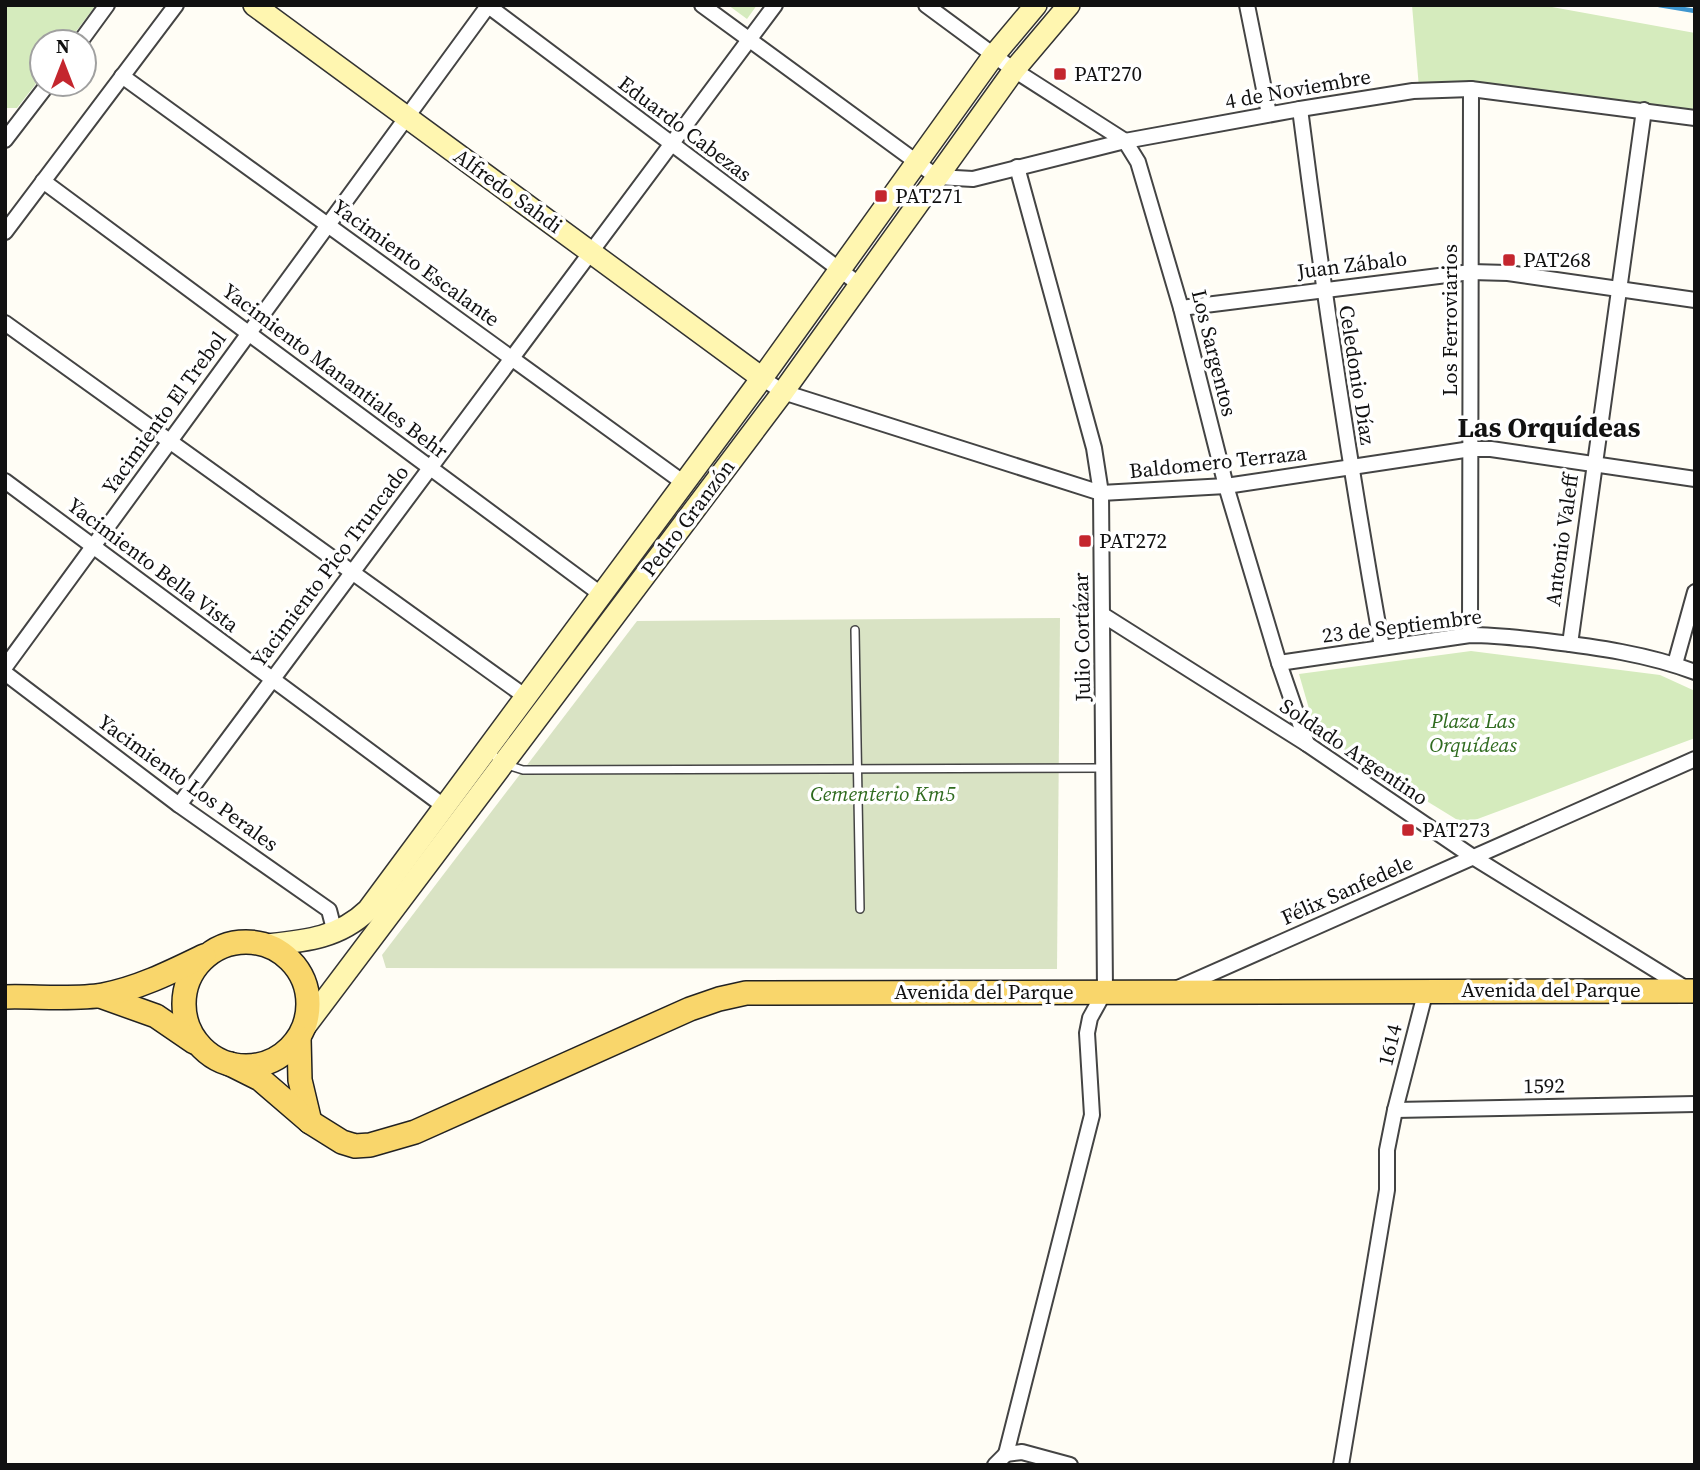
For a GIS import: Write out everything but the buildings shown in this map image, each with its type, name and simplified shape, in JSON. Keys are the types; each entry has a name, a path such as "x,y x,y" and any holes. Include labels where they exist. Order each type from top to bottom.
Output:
{"main road":[{"name":"Alfredo Sahdi","path":"254,5 762,378"},
{"name":"Pedro Granzón","path":"267,945 303,941 335,933 356,922 368,911 762,378 994,55 1036,5"},
{"name":"Pedro Granzón","path":"301,1033 783,392 1014,70 1069,5"},
{"path":"5,997 100,996 160,977 223,946 245,942 267,945 286,956 301,974 305,984 309,1006 301,1033 300,1080 310,1122"},
{"path":"201,1048 185,1019 184,997 190,975 213,951"},
{"name":"Avenida del Parque","path":"230,1065 267,1084 310,1122 342,1142 355,1146 390,1141 415,1132 690,1009 746,993 1426,990 1693,992"},
{"path":"100,996 156,1016 210,1055 230,1065 253,1066 274,1060 284,1054 301,1033"}],"street":[{"path":"90,28 107,5"},
{"path":"5,232 176,5"},
{"name":"4 de Noviembre","path":"702,5 937,177 973,179 1125,141 1413,91 1471,89 1695,118"},
{"name":"Yacimiento Pico Truncado","path":"179,804 775,5"},
{"path":"926,5 1014,70 1125,141"},
{"path":"1247,5 1269,114"},
{"name":"Yacimiento El Trebol","path":"5,667 487,6"},
{"name":"Eduardo Cabezas","path":"487,6 860,285"},
{"name":"Yacimiento Escalante","path":"122,76 684,483"},
{"name":"Los Ferroviarios","path":"1470,635 1471,89"},
{"path":"5,140 37,98"},
{"name":"Celedonio Díaz","path":"1300,109 1323,289 1350,467 1382,647"},
{"name":"Antonio Valeff","path":"1570,644 1644,110"},
{"name":"Los Sargentos","path":"1125,141 1138,162 1181,308 1226,486 1279,663 1307,744"},
{"name":"Julio Cortázar","path":"1017,167 1094,448 1101,493 1105,991"},
{"name":"Yacimiento Manantiales Behr","path":"43,181 602,595"},
{"name":"Juan Zábalo","path":"1181,308 1471,272 1508,273 1695,300"},
{"path":"5,323 526,697"},
{"name":"Baldomero Terraza","path":"762,378 783,392 1101,493 1226,486 1471,449 1491,449 1695,479"},
{"name":"Yacimiento Bella Vista","path":"5,481 445,807"},
{"path":"1675,664 1695,592"},
{"name":"Soldado Argentino","path":"1103,615 1307,744 1473,857 1693,992"},
{"name":"23 de Septiembre","path":"1279,663 1470,635 1490,635 1570,644 1655,658 1695,671"},
{"name":"Yacimiento Los Perales","path":"5,673 179,804 329,911 335,933"},
{"name":"Félix Sanfedele","path":"1171,991 1695,759"},
{"name":"1614","path":"1341,1465 1387,1190 1387,1150 1426,990"},
{"path":"995,1465 1006,1454 1092,1115 1087,1033 1090,1018 1105,991"},
{"name":"1592","path":"1395,1110 1695,1104"},
{"path":"1006,1454 1023,1452 1070,1465"}],"lane":[{"path":"655,522 674,537"},
{"path":"855,630 860,909"},
{"path":"487,750 504,764 523,770 1104,768"}],"green space":[{"path":"5,5 96,5 79,28 28,28 28,94 17,108 5,108"},
{"path":"728,5 757,5 747,19"},
{"path":"1412,5 1541,5 1695,33 1695,112 1419,88"},
{"name":"Cementerio Km5","path":"1060,618 1057,969 386,968 382,955 637,621"},
{"name":"Plaza Las Orquídeas","path":"1471,651 1660,675 1695,691 1695,738 1464,824 1316,733 1299,674"}],"waterway":[{"path":"1659,5 1695,11"}],"place":[{"name":"PAT270","path":"1060,74"},
{"name":"PAT271","path":"881,196"},
{"name":"PAT268","path":"1509,260"},
{"name":"PAT272","path":"1085,541"},
{"name":"PAT273","path":"1408,830"}],"district":[{"name":"Las Orquídeas","path":"1549,427"}]}
